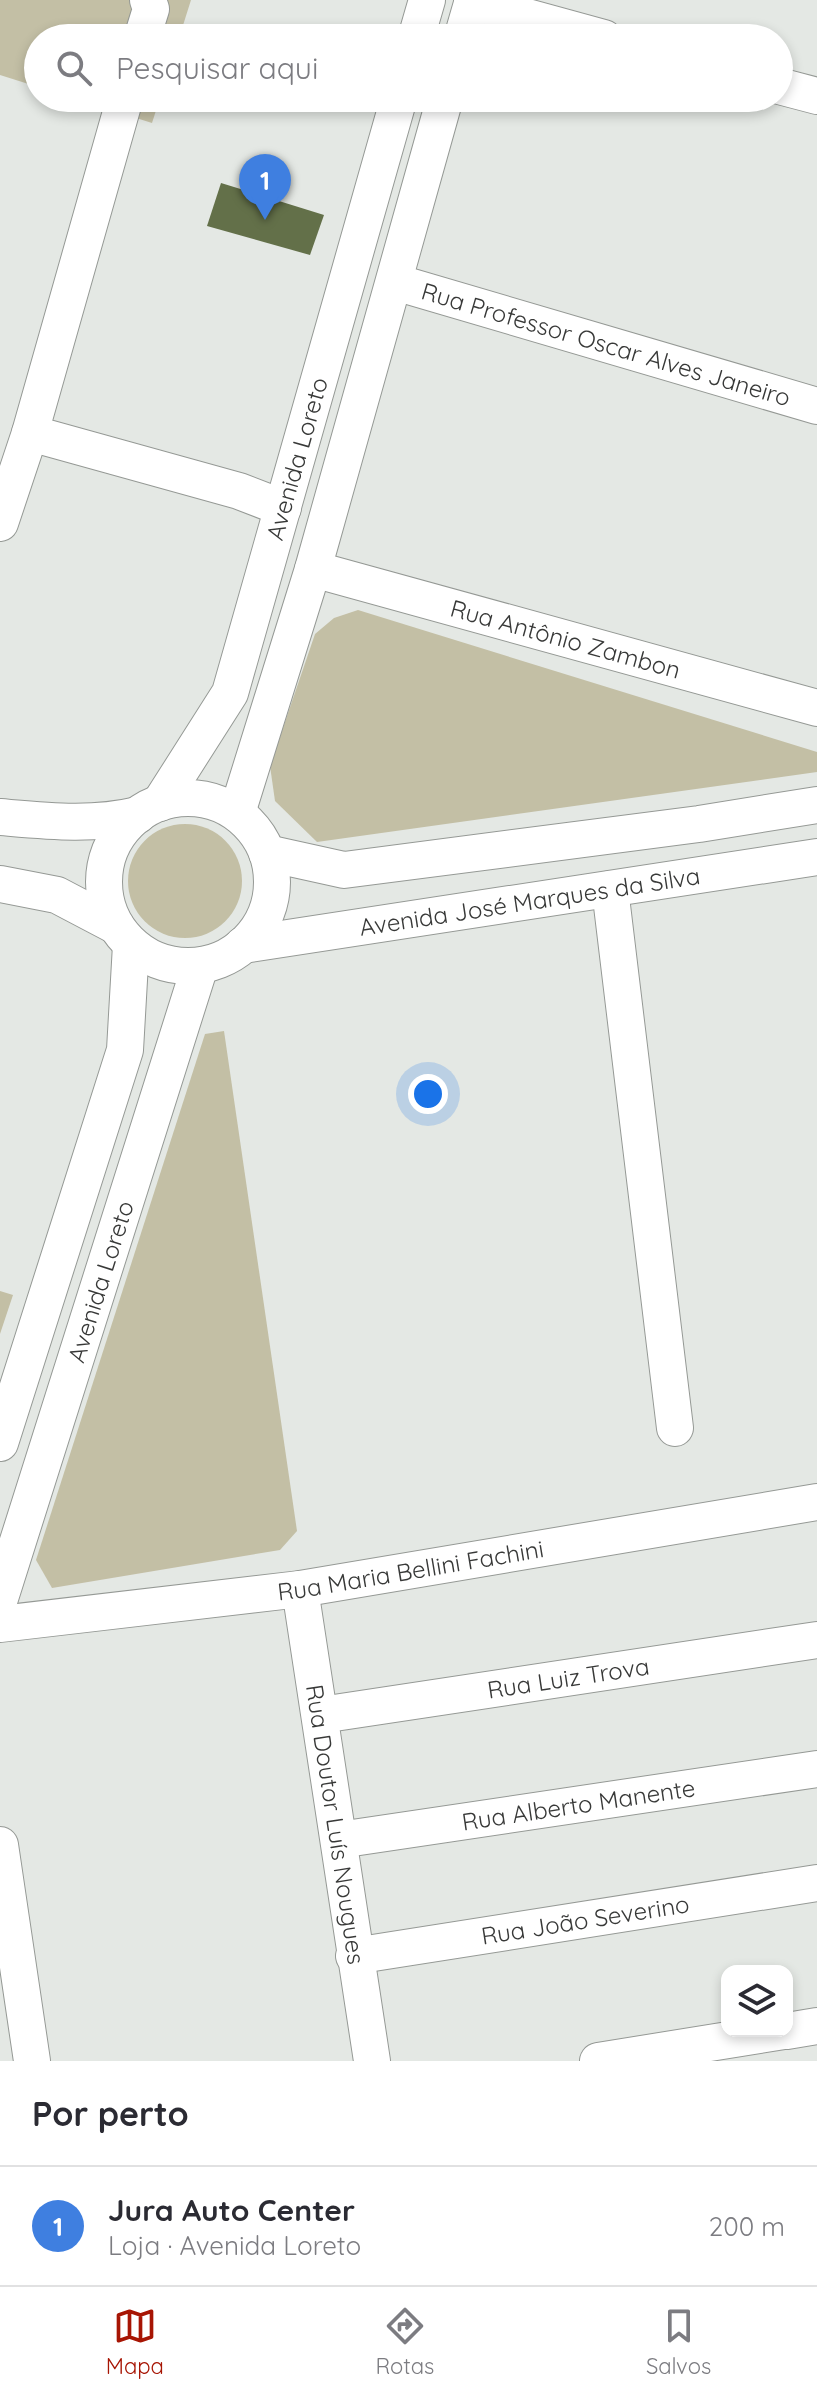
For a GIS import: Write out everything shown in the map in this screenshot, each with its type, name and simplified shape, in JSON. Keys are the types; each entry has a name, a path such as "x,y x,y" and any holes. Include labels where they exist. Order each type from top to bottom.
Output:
{"street":[{"path":"146,24 151,9 148,0"},
{"path":"420,24 427,0"},
{"path":"466,24 472,1 554,24"},
{"path":"793,90 817,96"},
{"path":"0,523 30,433 121,112"},
{"name":"Avenida Loreto","path":"149,809 230,693 395,112"},
{"name":"Avenida Loreto","path":"237,813 313,569 441,112"},
{"name":"Rua Professor Oscar Alves Janeiro","path":"395,282 817,406"},
{"path":"30,433 239,491 283,508"},
{"name":"Rua Antônio Zambon","path":"313,569 817,708"},
{"path":"0,817 75,822 149,809 187,798 213,802 237,813 255,831 267,853 272,878 269,903 260,926 243,945 223,959 200,966 176,966 152,959 124,935 57,895 0,884"},
{"name":"Avenida José Marques da Silva","path":"267,853 344,870 699,824 817,805"},
{"path":"124,935 106,903 106,866 121,832 149,809"},
{"name":"Avenida José Marques da Silva","path":"243,945 817,857"},
{"path":"610,889 675,1428"},
{"name":"Avenida Loreto","path":"0,1443 125,1050 124,935"},
{"name":"Avenida Loreto","path":"0,1598 200,966"},
{"name":"Rua Maria Bellini Fachini","path":"0,1624 300,1589 817,1502"},
{"name":"Rua Doutor Luís Nougues","path":"300,1589 372,2061"},
{"name":"Rua Luiz Trova","path":"321,1715 817,1640"},
{"name":"Rua Alberto Manente","path":"339,1840 817,1769"},
{"path":"0,1845 32,2061"},
{"name":"Rua João Severino","path":"354,1956 817,1883"},
{"path":"793,2030 817,2026"},
{"path":"598,2061 714,2051 764,2037"}],"shaded area":[{"path":"0,0 191,0 183,24 24,24 24,83 0,75"},
{"path":"117,112 156,112 152,123"},
{"path":"358,610 817,752 817,772 317,842 275,801 270,766 315,634 334,618"},
{"path":"185,824 207,829 225,841 237,859 242,881 237,903 225,921 207,933 185,938 163,933 145,921 133,903 128,881 133,859 145,841 163,829"},
{"path":"224,1031 297,1531 280,1550 52,1588 36,1560 205,1034"},
{"path":"0,1291 13,1295 0,1334"}],"building":[{"path":"221,183 324,215 310,255 207,226"}],"place":[{"name":"Jura Auto Center","path":"265,220"}]}
